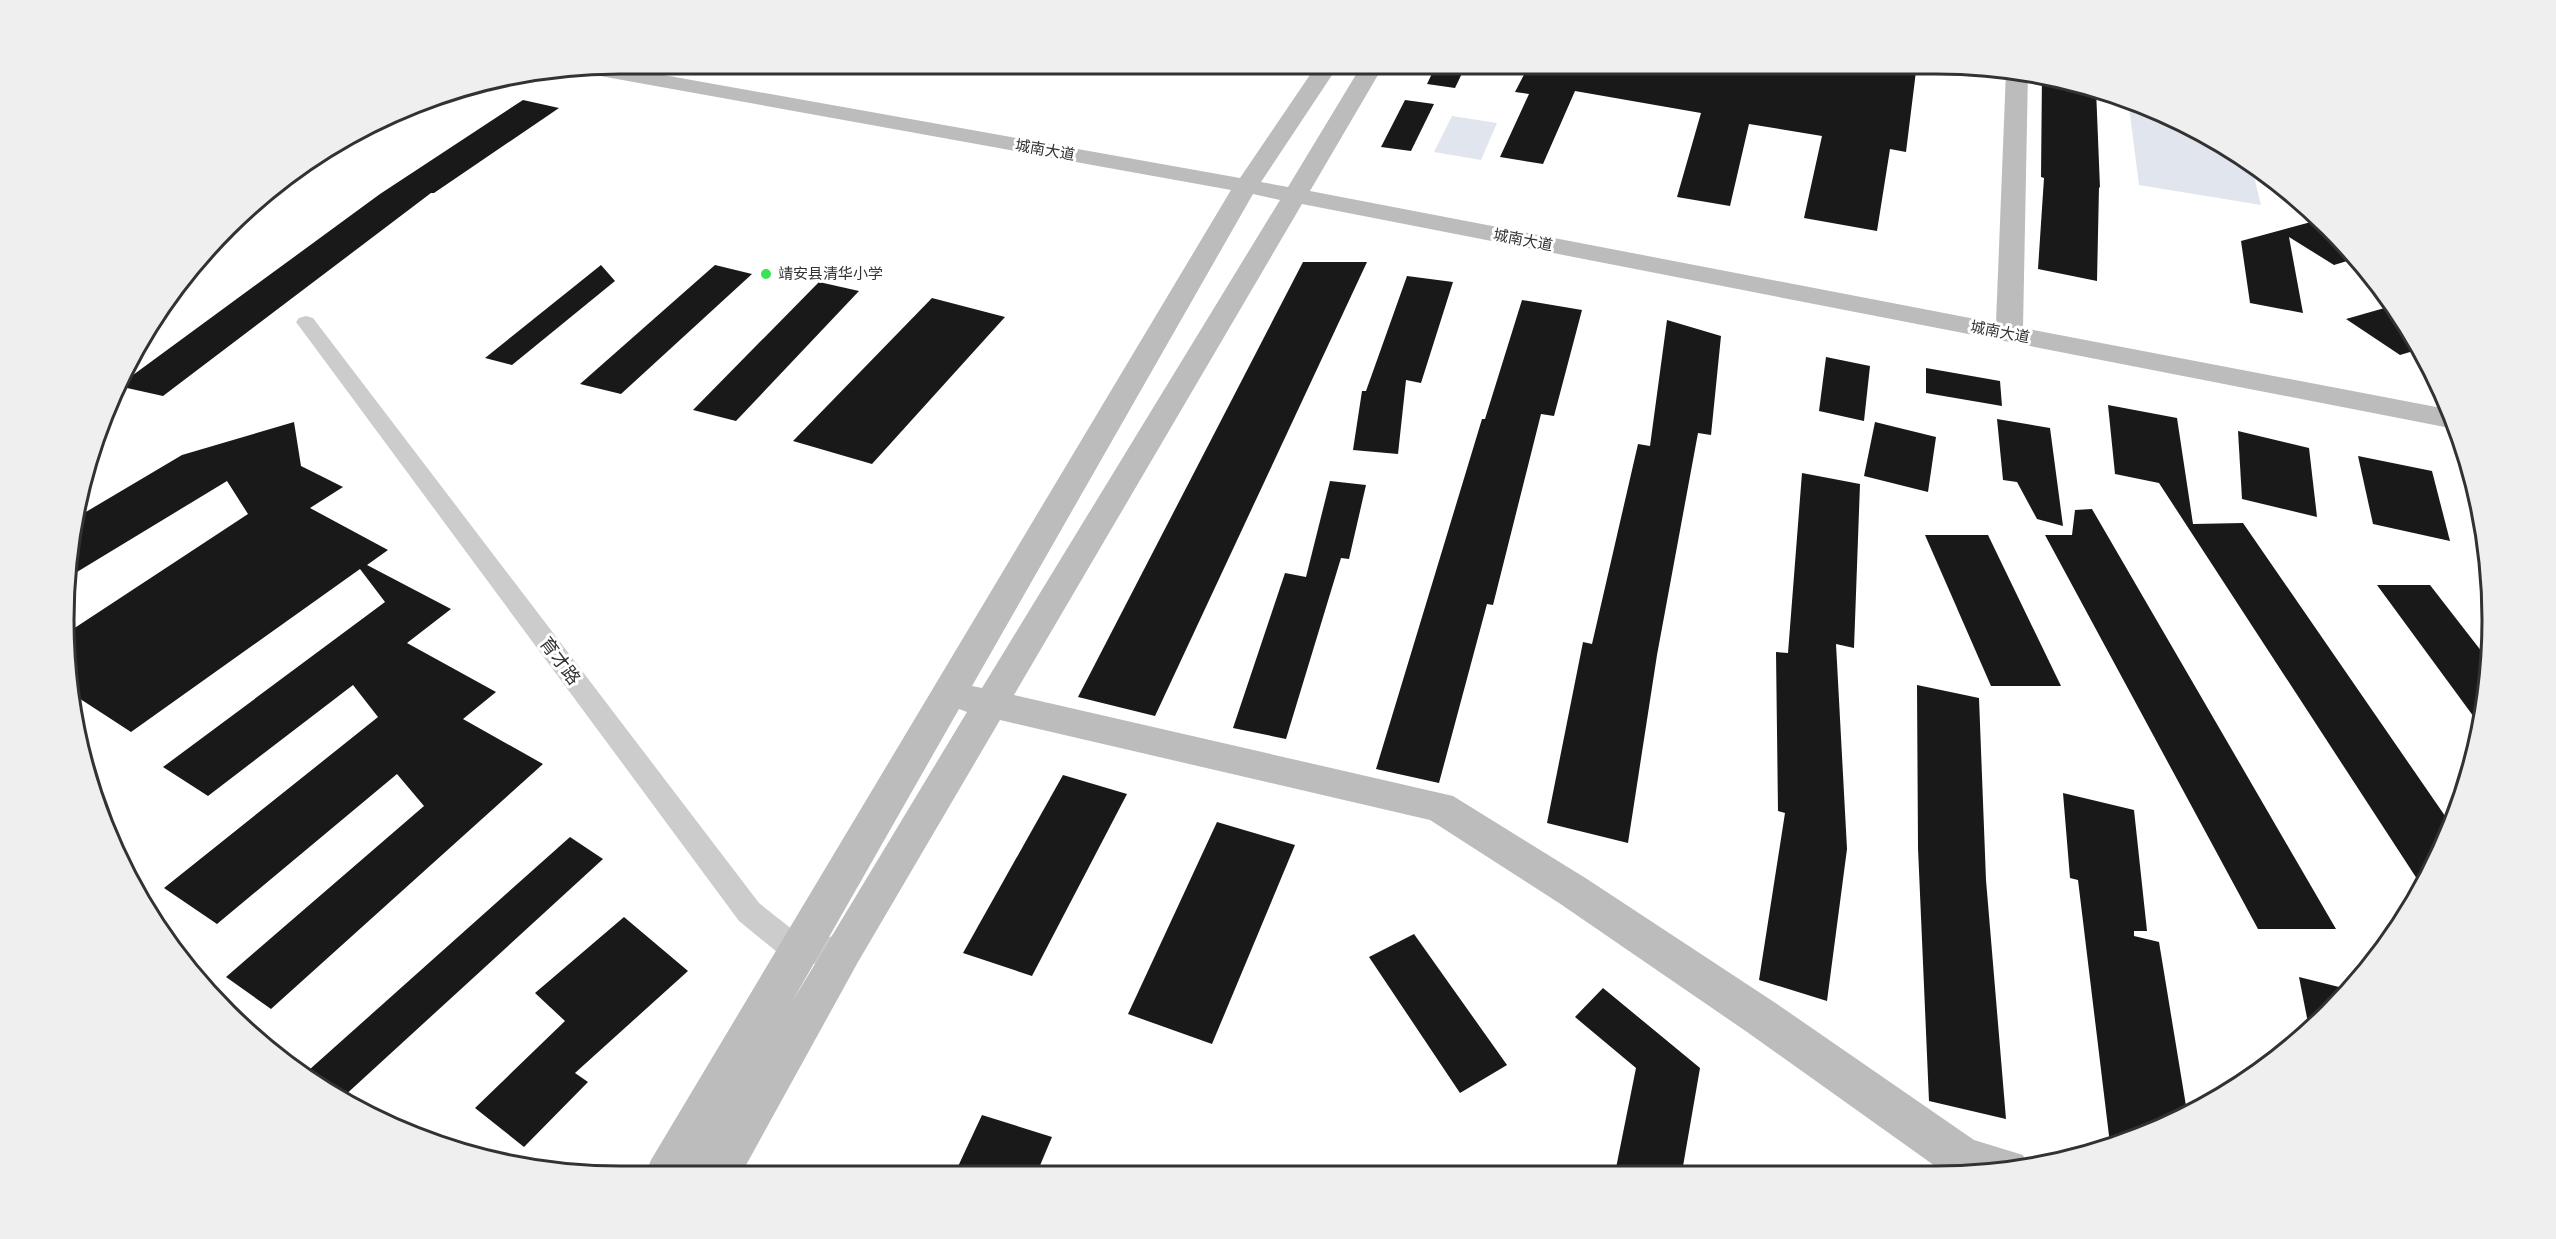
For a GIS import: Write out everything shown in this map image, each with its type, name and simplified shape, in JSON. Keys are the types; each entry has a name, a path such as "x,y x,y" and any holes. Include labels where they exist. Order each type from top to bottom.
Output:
{"main road":[{"name":"城南大道","path":"624,74 1250,180"},
{"name":"城南大道","path":"694,74 2009,325 2435,398"},
{"path":"673,1166 1250,180 1322,74"},
{"path":"721,1166 844,949 1367,74"},
{"path":"2009,325 2017,79"},
{"name":"城南大道","path":"2009,325 2444,418"},
{"path":"949,694 1440,807 1573,891 1762,1018 1964,1160 1978,1164"}],"street":[{"name":"育才路","path":"306,322 749,912 798,952"},
{"path":"798,952 844,949"}],"shaded area":[{"path":"2129,109 2210,147 2254,176 2261,205 2139,185"},
{"path":"1452,116 1497,123 1481,160 1434,152"}],"building":[{"path":"1432,74 1462,74 1455,88 1427,84"},
{"path":"1524,74 1916,74 1906,152 1890,149 1877,231 1804,218 1822,136 1749,124 1730,206 1677,197 1701,113 1575,91 1543,164 1500,157 1529,94 1515,92"},
{"path":"2042,84 2096,97 2100,188 2097,281 2038,269 2044,178 2041,177"},
{"path":"523,100 559,108 431,193 163,396 126,388 131,377 380,194"},
{"path":"1405,100 1434,104 1411,151 1381,147"},
{"path":"2311,222 2348,261 2334,265 2289,237 2303,313 2250,303 2241,241"},
{"path":"1303,262 1367,262 1155,716 1078,697"},
{"path":"601,265 615,281 512,365 485,358"},
{"path":"715,265 752,274 621,394 580,384"},
{"path":"1407,276 1453,282 1421,383 1406,380 1398,454 1353,450 1362,391 1366,391"},
{"path":"819,282 859,291 736,421 693,410"},
{"path":"932,298 1005,317 872,464 793,441"},
{"path":"1522,300 1582,310 1554,416 1541,414 1493,605 1487,604 1439,783 1376,769 1482,419 1485,419"},
{"path":"2384,308 2411,352 2400,355 2346,319"},
{"path":"1667,320 1721,336 1711,435 1698,433 1657,655 1628,843 1547,823 1583,642 1592,644 1638,444 1650,446"},
{"path":"1826,357 1870,366 1864,421 1819,411"},
{"path":"1926,368 2000,381 2002,406 1926,393"},
{"path":"2108,405 2177,418 2193,524 2243,523 2446,817 2417,878 2159,483 2115,474"},
{"path":"1997,419 2050,428 2063,526 2037,519 2017,482 2003,480"},
{"path":"294,422 301,466 343,487 310,508 388,550 367,565 451,609 407,643 496,692 463,719 543,764 271,1009 226,977 424,806 397,774 217,924 164,888 378,717 353,685 208,796 163,767 385,602 360,569 131,732 79,698 74,628 248,514 227,481 76,573 84,513 182,455"},
{"path":"1875,422 1936,437 1928,492 1864,476"},
{"path":"2238,431 2309,448 2317,517 2242,499"},
{"path":"2358,456 2432,471 2450,541 2373,524"},
{"path":"1802,473 1860,484 1854,648 1836,644 1847,849 1827,1001 1759,980 1785,813 1778,811 1776,652 1788,653"},
{"path":"1330,481 1366,485 1349,559 1341,558 1286,739 1233,728 1285,573 1306,577"},
{"path":"2092,509 2336,929 2258,929 2045,535 2072,535 2075,510"},
{"path":"1925,535 1988,535 2061,686 1991,686"},
{"path":"2377,585 2430,585 2481,651 2474,717"},
{"path":"1917,685 1979,698 1986,880 2006,1119 1929,1101 1918,848"},
{"path":"1063,775 1127,794 1032,976 963,953"},
{"path":"2063,793 2134,810 2147,931 2134,931 2134,936 2159,942 2186,1105 2109,1138 2078,880 2070,878"},
{"path":"1217,822 1295,845 1212,1044 1128,1014"},
{"path":"570,837 603,859 348,1093 310,1069"},
{"path":"624,917 688,971 575,1073 588,1082 524,1147 475,1108 565,1021 535,993"},
{"path":"1414,934 1507,1065 1460,1093 1369,957"},
{"path":"2299,977 2340,987 2323,1006 2307,1020"},
{"path":"1603,988 1700,1068 1683,1166 1616,1166 1636,1068 1575,1017"},
{"path":"982,1115 1052,1137 1040,1166 958,1166"}],"place":[{"name":"靖安县清华小学","path":"766,274"}]}
